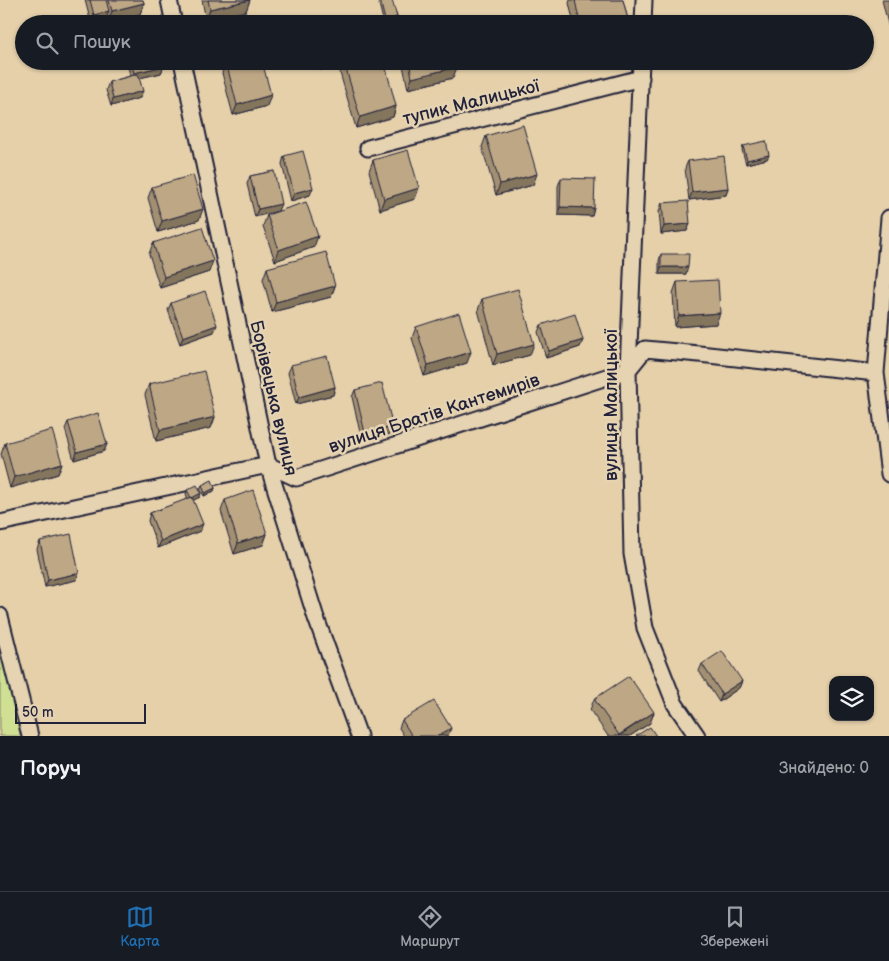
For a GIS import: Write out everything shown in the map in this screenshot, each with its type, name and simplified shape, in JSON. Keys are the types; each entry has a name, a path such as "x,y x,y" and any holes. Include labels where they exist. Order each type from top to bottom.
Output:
{"street":[{"path":"169,0 172,15"},
{"path":"643,15 644,0"},
{"name":"Борівецька вулиця","path":"184,70 268,465 316,618 359,736"},
{"name":"вулиця Малицької","path":"641,70 628,370 632,554 646,628 675,704 697,736"},
{"name":"тупик Малицької","path":"368,148 641,78"},
{"path":"889,218 876,373 889,474"},
{"path":"628,370 645,350 876,373"},
{"name":"вулиця Братів Кантемирів","path":"268,465 296,478 628,370"},
{"path":"0,523 268,465"},
{"path":"0,616 30,736"}],"green space":[{"path":"15,652 36,736 0,736 0,655"}],"building":[{"path":"90,0 106,0 109,11 94,15"},
{"path":"109,0 143,0 144,3 112,11"},
{"path":"208,0 250,0 210,9"},
{"path":"380,0 392,0 396,15 384,15"},
{"path":"575,0 623,0 627,15 578,15"},
{"path":"133,70 147,70 134,73"},
{"path":"228,70 264,70 271,95 237,105"},
{"path":"346,70 386,70 396,106 360,117"},
{"path":"411,70 445,70 412,78"},
{"path":"138,74 143,91 113,99 109,82"},
{"path":"523,125 537,174 500,184 486,136"},
{"path":"766,141 769,155 747,160 743,146"},
{"path":"408,150 419,188 384,199 373,160"},
{"path":"303,151 313,188 294,193 284,156"},
{"path":"724,156 728,188 692,192 688,161"},
{"path":"274,171 281,204 258,209 250,176"},
{"path":"193,175 203,209 162,221 152,187"},
{"path":"561,178 595,179 594,208 560,207"},
{"path":"688,201 690,224 664,226 662,203"},
{"path":"306,202 318,236 279,250 267,215"},
{"path":"202,227 213,261 164,277 153,243"},
{"path":"326,252 335,286 276,302 267,268"},
{"path":"661,254 689,254 688,267 661,267"},
{"path":"718,280 720,313 679,316 677,282"},
{"path":"518,289 534,344 497,354 482,299"},
{"path":"205,291 217,325 183,337 171,303"},
{"path":"459,313 471,352 428,365 416,327"},
{"path":"575,314 583,340 549,351 541,325"},
{"path":"327,356 335,387 299,397 291,365"},
{"path":"204,371 215,417 160,430 149,384"},
{"path":"382,383 393,427 365,433 355,390"},
{"path":"98,413 107,444 77,452 68,422"},
{"path":"52,430 62,463 14,477 5,443"},
{"path":"212,480 215,488 205,493 202,485"},
{"path":"197,485 201,493 191,498 187,490"},
{"path":"253,490 267,534 238,543 225,500"},
{"path":"192,497 203,524 161,541 150,513"},
{"path":"71,534 79,573 48,580 40,541"},
{"path":"722,651 742,681 722,694 702,664"},
{"path":"629,676 654,712 619,735 594,699"},
{"path":"434,701 451,728 438,736 412,736 402,720"},
{"path":"650,727 656,736 636,736"}]}
